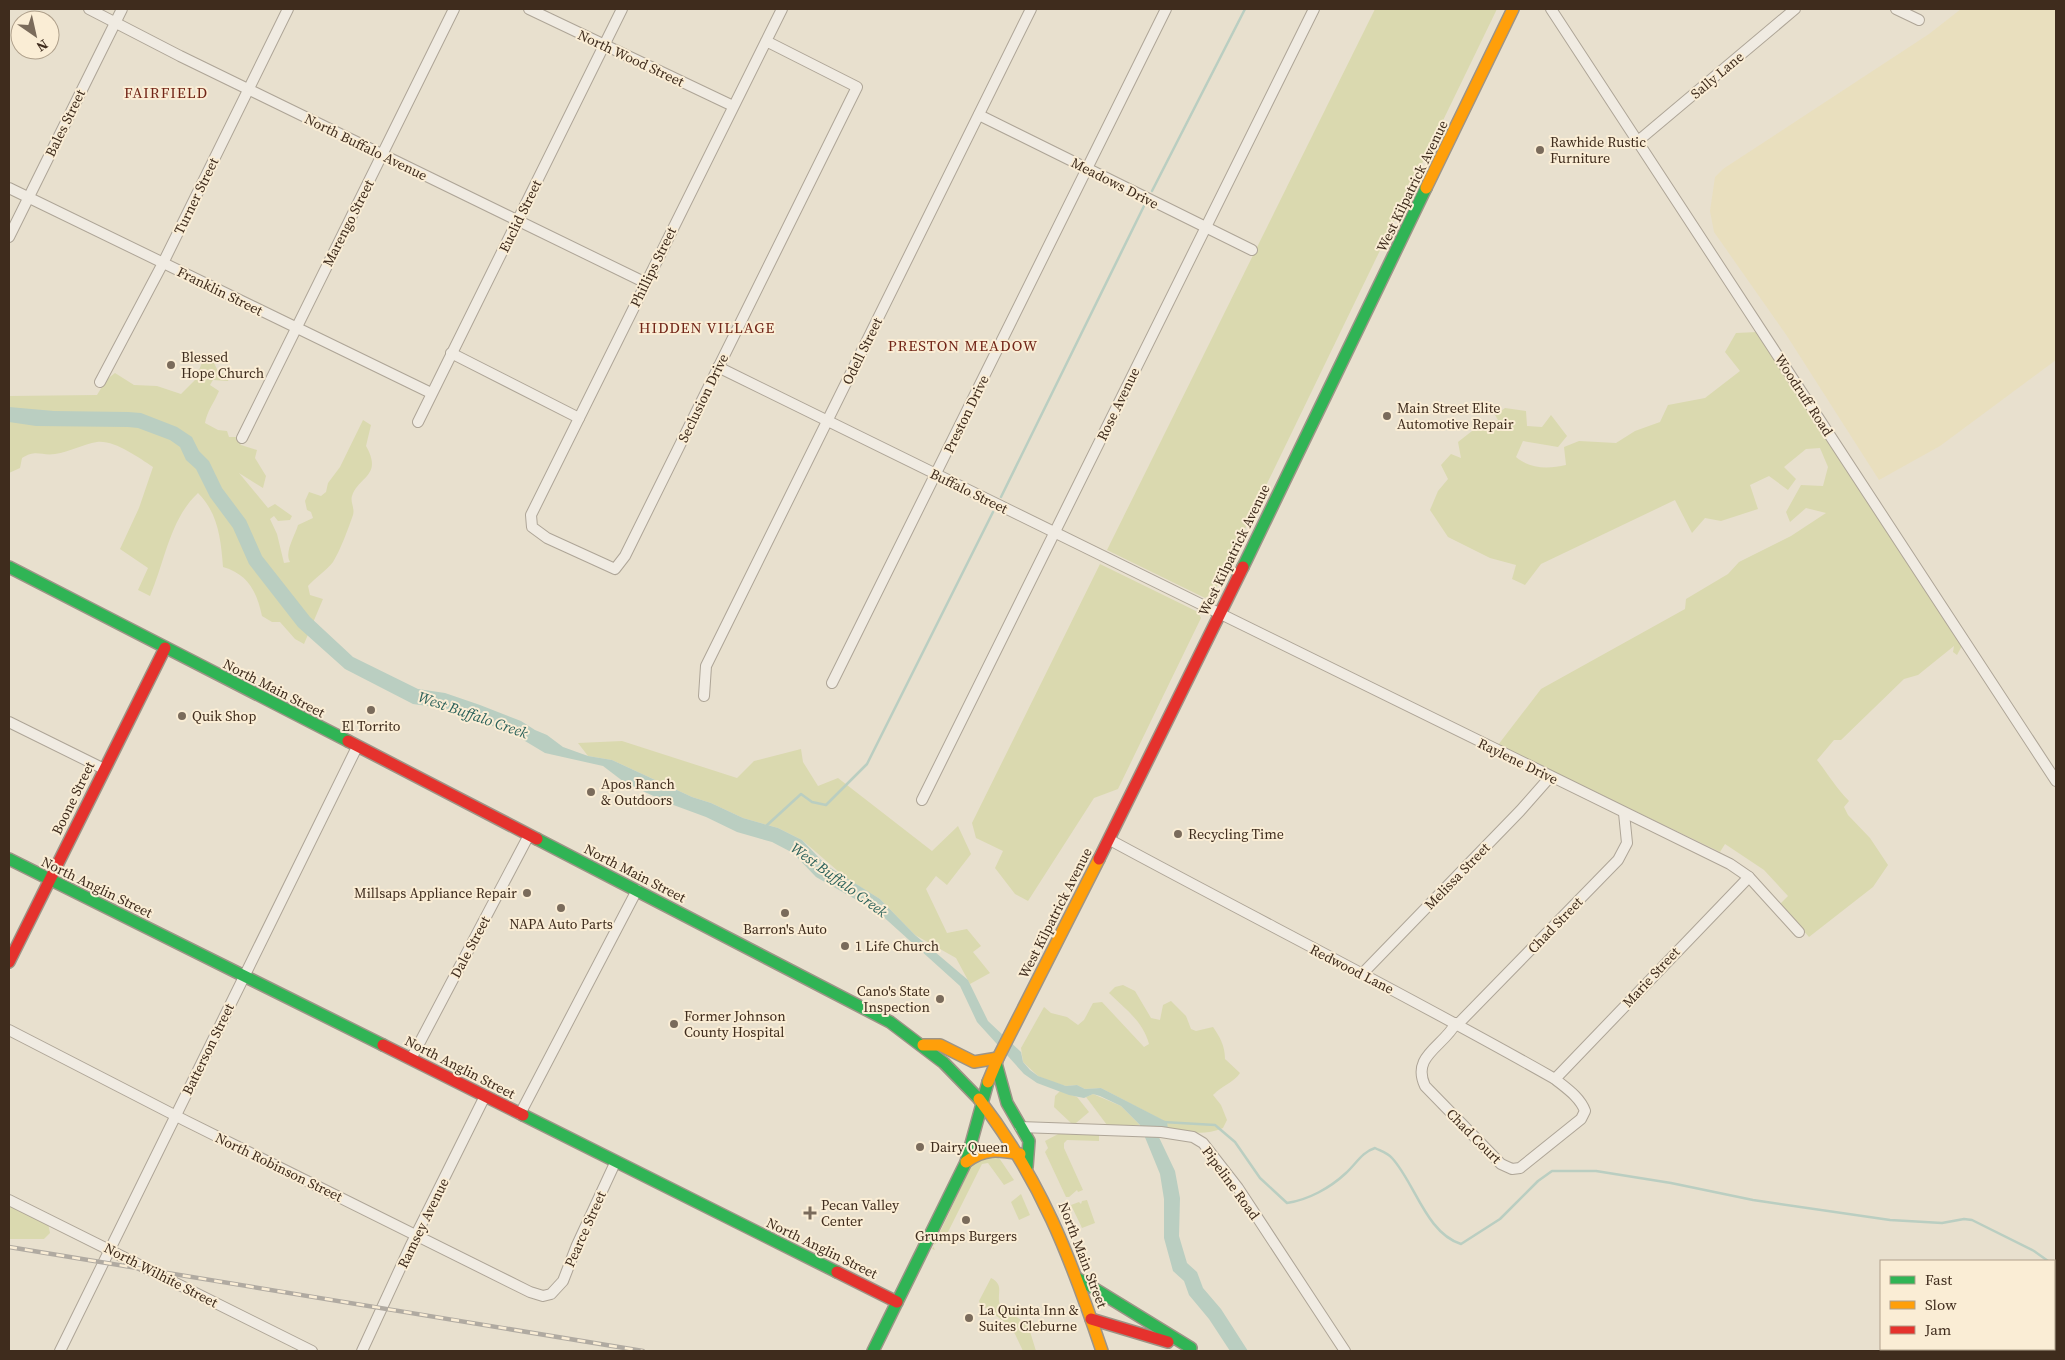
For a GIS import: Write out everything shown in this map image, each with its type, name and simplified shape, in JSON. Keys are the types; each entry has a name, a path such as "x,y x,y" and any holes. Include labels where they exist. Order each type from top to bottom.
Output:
{"main road":[{"name":"West Kilpatrick Avenue","path":"873,1351 966,1162 997,1060 1110,840 1378,292 1513,9"},
{"name":"North Main Street","path":"9,567 889,1020 923,1045 955,1073 983,1105 1020,1154 1064,1242 1102,1351"},
{"name":"Boone Street","path":"9,962 165,648"},
{"name":"North Anglin Street","path":"9,860 897,1302"},
{"path":"923,1045 940,1045 974,1062 997,1060 1005,1098 1029,1141 1028,1167"},
{"path":"966,1162 982,1150 988,1149 1020,1154"},
{"path":"1077,1278 1195,1350"},
{"path":"1091,1319 1195,1350"},
{"path":"1175,1351 1195,1350"}],"street":[{"name":"North Buffalo Avenue","path":"89,9 248,89 644,282"},
{"name":"Bales Street","path":"9,237 122,9"},
{"name":"Turner Street","path":"100,382 163,263 288,9"},
{"name":"Marengo Street","path":"242,438 454,9"},
{"name":"North Wood Street","path":"529,9 733,106"},
{"name":"Euclid Street","path":"418,422 622,9"},
{"name":"Phillips Street","path":"532,527 531,515 644,282 782,9"},
{"name":"Odell Street","path":"704,696 706,666 1031,9"},
{"name":"Preston Drive","path":"832,684 1166,9"},
{"name":"Rose Avenue","path":"922,800 1314,9"},
{"name":"Woodruff Road","path":"1551,9 2056,781"},
{"name":"Sally Lane","path":"1638,141 1796,9"},
{"path":"1896,9 1919,20"},
{"name":"Seclusion Drive","path":"532,527 547,538 615,569 624,556 857,87 766,41"},
{"name":"Meadows Drive","path":"979,115 1252,250"},
{"name":"Franklin Street","path":"9,188 431,393"},
{"path":"451,353 579,418"},
{"name":"Buffalo Street","path":"718,368 828,420 1219,615"},
{"name":"Raylene Drive","path":"1219,615 1730,864 1748,877 1799,932"},
{"path":"9,722 104,769"},
{"name":"Batterson Street","path":"60,1351 84,1306 109,1249 357,747"},
{"name":"Melissa Street","path":"1362,974 1520,812 1550,777"},
{"name":"Chad Street","path":"1457,1024 1618,860 1626,843 1624,814"},
{"name":"Dale Street","path":"412,1059 529,835"},
{"name":"Redwood Lane","path":"1110,840 1188,884 1457,1024 1555,1080 1582,1103 1585,1111"},
{"name":"Marie Street","path":"1555,1080 1748,877"},
{"path":"520,1114 636,890"},
{"name":"Chad Court","path":"1457,1024 1452,1032 1424,1059 1420,1067 1420,1077 1425,1086 1501,1164 1512,1169 1520,1168 1581,1119 1585,1111"},
{"name":"North Robinson Street","path":"9,1030 176,1116 530,1292 543,1296 551,1294"},
{"name":"Ramsey Avenue","path":"362,1351 416,1236 486,1096"},
{"name":"Pipeline Road","path":"1020,1126 1162,1132 1193,1137 1203,1143 1238,1188 1345,1351"},
{"name":"Pearce Street","path":"551,1294 563,1280 615,1163"},
{"name":"North Wilhite Street","path":"9,1200 312,1351"}],"shaded area":[{"path":"1961,9 2056,9 2056,360 1940,446 1879,480 1787,336 1714,232 1710,211 1715,177 1723,169 1929,34"}],"green space":[{"path":"1375,9 1497,9 1214,593 1205,598 1107,550"},
{"path":"1757,332 1963,644 1957,655 1953,652 1954,646 1918,675 1904,679 1841,740 1834,740 1817,760 1849,801 1844,807 1848,815 1870,838 1888,865 1873,887 1809,937 1780,904 1788,896 1764,870 1725,844 1720,852 1498,745 1541,689 1685,609 1686,599 1728,574 1739,562 1791,536 1826,513 1806,508 1790,522 1786,512 1801,485 1823,486 1828,467 1820,448 1806,449 1784,467 1796,479 1788,490 1769,476 1750,485 1758,509 1721,521 1705,518 1692,533 1675,500 1541,564 1525,585 1512,579 1516,565 1490,558 1448,537 1430,510 1438,491 1448,479 1441,465 1451,454 1461,458 1458,442 1472,431 1498,420 1495,415 1505,408 1526,411 1527,426 1542,427 1551,415 1567,436 1558,447 1523,441 1516,457 1533,466 1553,467 1566,465 1564,447 1579,441 1616,443 1635,431 1660,422 1668,405 1705,398 1740,371 1725,352 1736,333"},
{"path":"212,359 217,369 229,378 228,381 213,380 210,385 219,391 205,423 218,430 227,431 229,437 236,437 241,445 257,450 255,458 266,476 263,488 239,473 268,508 275,504 292,516 290,520 278,521 274,516 270,519 277,534 284,563 290,562 288,558 289,549 298,525 313,518 311,512 307,510 305,501 309,492 321,496 326,492 328,483 340,467 363,420 371,425 366,446 371,456 371,470 355,489 352,496 353,515 339,551 328,568 308,586 310,595 323,599 304,644 295,639 280,622 272,622 262,616 250,585 239,574 223,567 221,546 214,518 205,501 198,493 189,503 174,528 150,596 138,590 148,568 120,549 139,508 153,467 134,455 111,444 97,442 61,453 35,453 27,455 22,458 20,468 9,473 9,396 97,395 106,380 115,373 134,385 157,386 181,394 195,380 203,360"},
{"path":"1100,564 1198,612 1201,618 1118,789 1094,798 1028,901 1015,894 995,868 1003,851 976,838 972,823"},
{"path":"622,741 737,778 754,761 801,749 803,762 818,786 838,778 932,851 958,826 971,854 947,885 936,876 926,889 947,933 967,929 981,946 973,952 990,973 970,984 956,958 915,935 880,899 846,878 802,840 778,828 743,818 711,803 692,797 612,760 588,756 578,743"},
{"path":"1123,985 1135,991 1151,1018 1160,1020 1163,1005 1171,1001 1186,1016 1191,1029 1196,1031 1213,1027 1218,1034 1222,1042 1225,1059 1240,1073 1213,1095 1221,1105 1227,1120 1223,1128 1203,1133 1168,1129 1166,1122 1101,1088 1085,1089 1077,1085 1066,1086 1049,1081 1038,1076 1023,1062 1021,1048 1044,1007 1051,1013 1067,1017 1078,1025 1084,1020 1093,1003 1102,1002 1144,1047 1149,1044 1138,1022 1109,993 1115,987"},
{"path":"1060,1091 1077,1097 1089,1112 1076,1123 1071,1123 1054,1107 1055,1096"},
{"path":"1093,1094 1121,1106 1140,1125 1107,1125 1086,1097"},
{"path":"1060,1133 1099,1134 1099,1141 1067,1140 1064,1143 1064,1148 1083,1190 1078,1192 1077,1190 1069,1197 1066,1197 1045,1152 1048,1148 1045,1141"},
{"path":"997,1155 1014,1180 1004,1185 988,1163 982,1164 942,1244 939,1241 934,1245 976,1156"},
{"path":"1021,1194 1030,1215 1019,1220 1011,1202"},
{"path":"1087,1200 1095,1223 1082,1228 1071,1205 1079,1202 1081,1204 1082,1201"},
{"path":"9,1206 48,1223 50,1233 44,1239 9,1239"},
{"path":"991,1278 999,1287 1000,1305 1028,1325 1036,1351 1023,1351 1015,1334 1006,1323 980,1304 979,1301"}],"water":[{"name":"West Buffalo Creek","path":"9,407 54,411 141,413 177,427 192,437 199,451 209,461 222,488 246,520 262,556 310,617 353,657 418,689 445,693 480,705 521,721 547,735 563,747 588,756 612,760 743,818 778,828 802,840 826,865 880,899 915,935 968,980 988,1021 1021,1052 1023,1062 1030,1070 1038,1076 1066,1086 1077,1085 1085,1089 1101,1088 1167,1122 1168,1129 1156,1131 1175,1171 1180,1198 1179,1236 1187,1263 1197,1272 1203,1288 1221,1309 1248,1351 1230,1351 1209,1319 1189,1295 1184,1281 1173,1271 1164,1238 1164,1199 1160,1174 1140,1125 1121,1106 1100,1096 1093,1094 1084,1098 1069,1095 1037,1083 1024,1074 977,1022 960,986 878,912 816,877 793,853 772,842 737,832 706,817 668,803 624,782 603,766 545,753 515,735 475,719 441,708 413,704 345,669 298,627 249,564 233,528 210,497 196,469 186,460 180,447 170,440 138,428 36,426 9,422"}],"waterway":[{"path":"1152,191 1245,9"},
{"path":"1001,497 1144,206"},
{"path":"765,827 801,794 812,802 826,805 867,764 993,512"},
{"path":"1163,1122 1215,1125 1235,1142 1260,1178 1287,1203 1311,1196 1333,1184 1363,1155 1375,1148 1386,1153 1400,1168 1430,1219 1449,1238 1461,1244 1500,1219 1538,1181 1552,1171 1596,1171 1671,1183 1753,1200 1890,1220 1942,1223 1964,1219 1972,1220 2034,1251 2047,1260"}],"railway":[{"path":"9,1247 643,1351"}],"traffic: fast":[{"path":"1243,567 1426,188"},
{"path":"9,567 348,741"},
{"path":"537,839 890,1022 944,1063 979,1099"},
{"path":"9,859 383,1045"},
{"path":"996,1063 1007,1103 1029,1141 1027,1167"},
{"path":"873,1351 966,1162 988,1082"},
{"path":"523,1115 837,1272"},
{"path":"1077,1278 1191,1348"}],"traffic: slow":[{"path":"1426,188 1513,9"},
{"path":"988,1082 998,1058 1099,859"},
{"path":"923,1045 940,1045 974,1062 998,1058"},
{"path":"979,1099 1001,1129 1037,1189 1078,1283 1102,1351"},
{"path":"966,1162 979,1154 992,1151 1020,1154"}],"traffic: jam":[{"path":"1099,859 1243,567"},
{"path":"9,962 165,648"},
{"path":"348,741 537,839"},
{"path":"383,1045 523,1115"},
{"path":"837,1272 897,1302"},
{"path":"1091,1319 1168,1342"}],"place":[{"name":"Rawhide Rustic Furniture","path":"1540,150"},
{"name":"Blessed Hope Church","path":"171,365"},
{"name":"Main Street Elite Automotive Repair","path":"1387,416"},
{"name":"El Torrito","path":"371,710"},
{"name":"Quik Shop","path":"182,716"},
{"name":"Apos Ranch & Outdoors","path":"591,792"},
{"name":"Recycling Time","path":"1178,834"},
{"name":"Millsaps Appliance Repair","path":"527,893"},
{"name":"NAPA Auto Parts","path":"561,908"},
{"name":"Barron's Auto","path":"785,913"},
{"name":"1 Life Church","path":"845,946"},
{"name":"Cano's State Inspection","path":"940,999"},
{"name":"Former Johnson County Hospital","path":"674,1024"},
{"name":"Dairy Queen","path":"920,1147"},
{"name":"Pecan Valley Center","path":"810,1213"},
{"name":"Grumps Burgers","path":"966,1220"},
{"name":"La Quinta Inn & Suites Cleburne","path":"969,1318"}],"district":[{"name":"FAIRFIELD","path":"166,93"},
{"name":"HIDDEN VILLAGE","path":"707,328"},
{"name":"PRESTON MEADOW","path":"963,346"}]}
